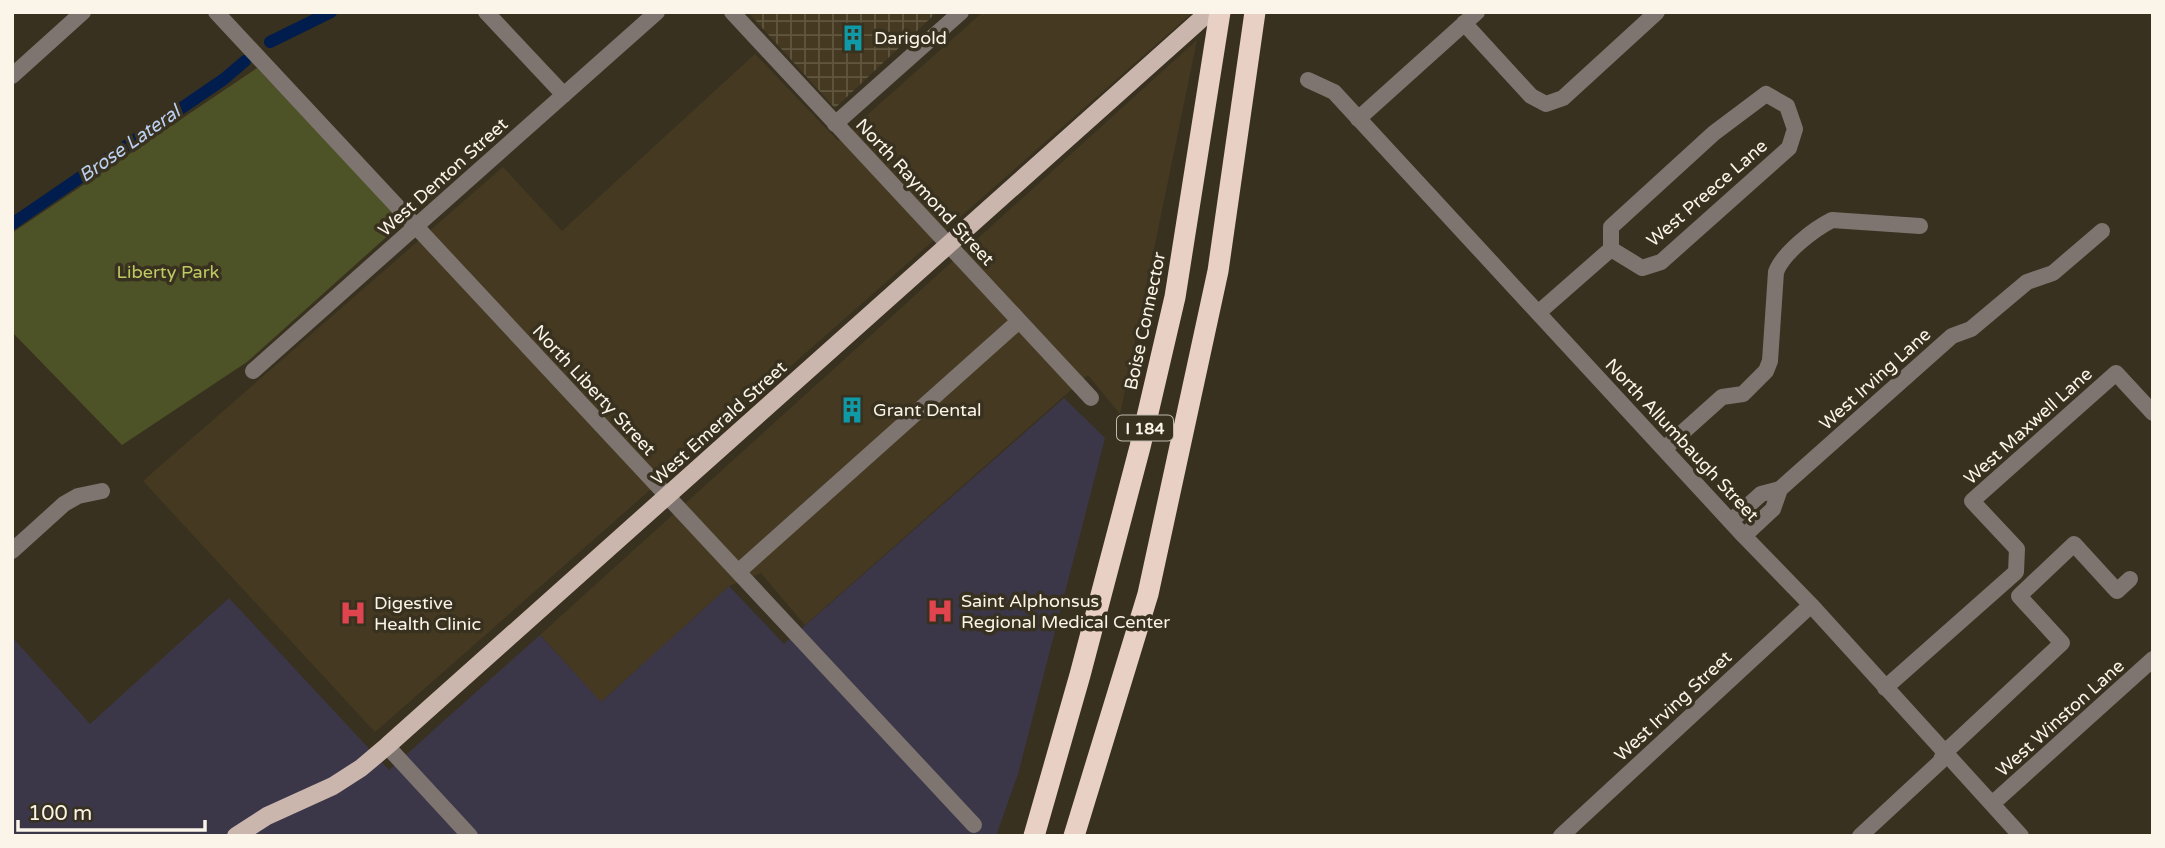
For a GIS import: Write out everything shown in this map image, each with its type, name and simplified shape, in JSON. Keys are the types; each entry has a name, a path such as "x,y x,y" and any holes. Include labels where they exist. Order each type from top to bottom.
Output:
{"highway":[{"name":"Boise Connector","path":"1034,836 1140,447 1175,297 1220,12"},
{"name":"I 184","path":"1074,836 1148,594 1218,271 1255,12"}],"main road":[{"name":"West Emerald Street","path":"236,836 267,816 334,786 387,747 1209,12"}],"street":[{"path":"12,76 83,12"},
{"name":"North Liberty Street","path":"216,12 974,825"},
{"path":"486,12 564,95"},
{"name":"West Denton Street","path":"253,371 657,12"},
{"name":"North Raymond Street","path":"732,12 1091,398"},
{"path":"835,124 961,12"},
{"path":"1359,118 1470,18 1531,96 1546,104 1563,98 1657,12"},
{"name":"North Allumbaugh Street","path":"1308,80 1334,92 1359,118 1744,536 1811,605 2021,836"},
{"name":"West Preece Lane","path":"1766,94 1787,106 1795,129 1789,148 1661,262 1642,268 1611,249 1611,227 1714,133 1766,94"},
{"path":"1664,449 1722,397 1742,394 1766,371 1770,361 1779,262 1820,226 1832,220 1920,226"},
{"name":"West Irving Lane","path":"1731,521 1761,494 1780,489 1952,336 1971,330 2027,282 2053,273 2102,231"},
{"path":"1538,313 1611,249"},
{"path":"738,572 1018,321"},
{"name":"West Maxwell Lane","path":"1885,688 2015,572 2017,549 1972,501 2116,373 2153,413"},
{"name":"West Irving Lane","path":"1744,536 1773,509 1780,489"},
{"path":"12,551 64,505 78,496 102,491"},
{"path":"1860,836 2062,643 2019,596 2074,544 2117,591 2130,579"},
{"name":"West Irving Street","path":"1561,836 1811,605"},
{"name":"West Winston Lane","path":"1992,804 2153,659"},
{"path":"387,747 470,836"}],"shaded area":[{"path":"748,12 937,12 835,108"},
{"path":"983,12 1193,12 375,732 143,481 503,167 562,231 755,54 838,141"},
{"path":"1197,40 1120,414 1088,375 805,625 761,573 729,586 601,702 540,635"},
{"name":"Saint Alphonsus Regional Medical Center","path":"1064,398 1105,438 1018,774 996,836 12,836 12,637 90,724 229,598 389,770 540,635 601,702 729,586 784,644"}],"green space":[{"name":"Liberty Park","path":"257,68 403,222 247,362 122,445 12,332 12,233"}],"waterway":[{"name":"Brose Lateral","path":"270,42 331,12"},
{"name":"Brose Lateral","path":"12,224 224,79 245,61"}],"place":[{"name":"Darigold","path":"853,38"},
{"name":"Grant Dental","path":"852,410"},
{"name":"Saint Alphonsus Regional Medical Center","path":"940,611"},
{"name":"Digestive Health Clinic","path":"353,613"}]}
